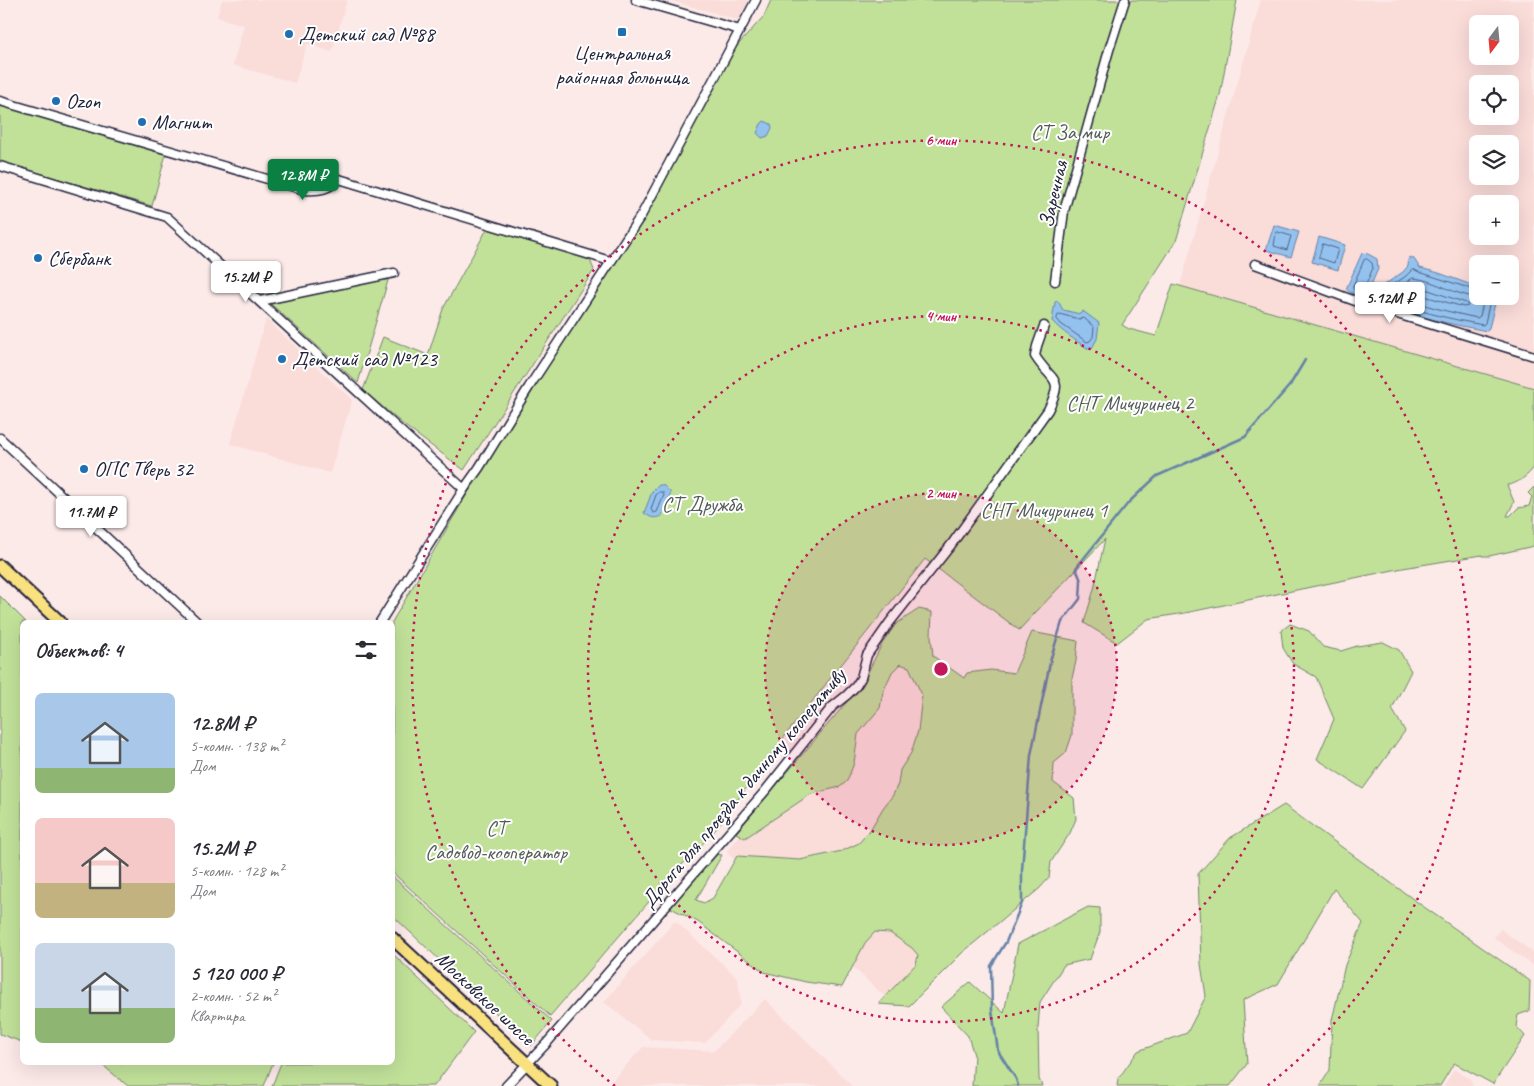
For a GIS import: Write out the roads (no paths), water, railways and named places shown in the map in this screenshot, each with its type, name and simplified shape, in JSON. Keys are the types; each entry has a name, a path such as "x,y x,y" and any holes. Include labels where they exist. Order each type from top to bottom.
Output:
{"main road":[{"path":"0,566 58,620"},
{"name":"Московское шоссе","path":"395,941 551,1086"}],"street":[{"path":"636,0 740,30"},
{"path":"381,620 529,387 642,214 756,0"},
{"name":"Заречная","path":"1055,281 1064,212 1109,50 1125,0"},
{"path":"0,101 305,190 325,190 339,179 610,262"},
{"path":"0,166 167,217 464,489"},
{"path":"1255,264 1358,302 1534,356"},
{"path":"260,301 394,272"},
{"name":"Дорога для проезда к дачному кооперативу","path":"506,1086 546,1044 760,797 832,707 856,686 861,678 867,655 872,647 951,546 1048,410 1057,389 1055,381 1041,366 1035,356 1044,326"},
{"path":"0,438 196,620"}],"water":[{"path":"764,121 771,124 772,128 768,136 762,138 757,133"},
{"path":"1274,225 1299,232 1291,257 1266,250"},
{"path":"1319,237 1345,245 1338,270 1312,262"},
{"path":"1362,253 1377,259 1378,269 1367,294 1358,295 1346,289"},
{"path":"1409,257 1414,259 1420,268 1469,284 1469,305 1495,305 1487,331 1446,323 1406,311 1381,298 1381,287 1403,272 1408,266"},
{"path":"1058,301 1063,310 1080,314 1083,311 1099,323 1097,339 1092,348 1087,348 1078,342 1052,321 1055,302"},
{"path":"659,485 663,485 671,493 662,516 657,518 644,513 652,492"}],"waterway":[{"path":"1018,1086 1016,1079 998,1051 992,1010 991,966 1006,942 1022,903 1022,870 1031,755 1051,658 1062,622 1080,599 1081,581 1076,568 1129,502 1157,476 1245,437 1290,385 1305,360"}],"place":[{"name":"Центральная районная больница","path":"622,32"},
{"name":"Детский сад №88","path":"289,34"},
{"name":"Ozon","path":"56,101"},
{"name":"Магнит","path":"142,122"},
{"name":"Сбербанк","path":"38,258"},
{"name":"Детский сад №123","path":"282,359"},
{"name":"ОПС Тверь 32","path":"84,469"}],"park label":[{"name":"СТ За мир","path":"1070,132"},
{"name":"СНТ Мичуринец 2","path":"1130,403"},
{"name":"СТ Дружба","path":"702,504"},
{"name":"СНТ Мичуринец 1","path":"1044,510"},
{"name":"СТ Садовод-кооператор","path":"496,840"}]}
